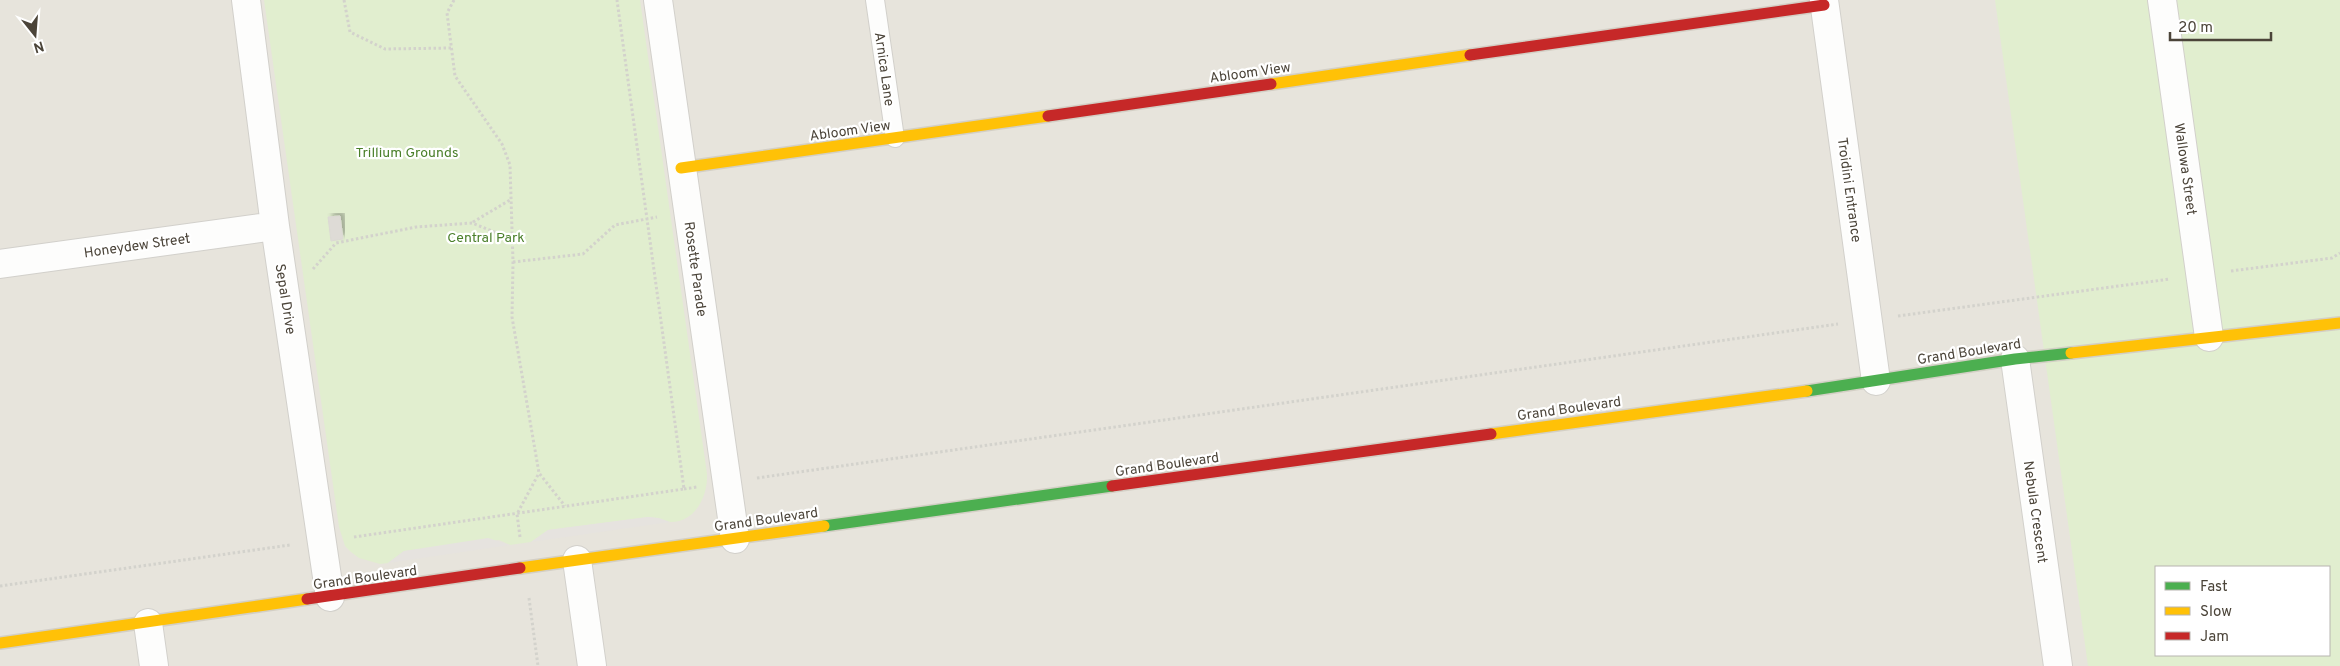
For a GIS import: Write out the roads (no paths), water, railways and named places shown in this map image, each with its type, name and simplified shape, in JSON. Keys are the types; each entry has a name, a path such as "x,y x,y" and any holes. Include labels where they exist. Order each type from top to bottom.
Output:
{"street":[{"name":"Sepal Drive","path":"246,0 275,226 330,597"},
{"name":"Rosette Parade","path":"658,0 735,539"},
{"name":"Wallowa Street","path":"2162,0 2209,337"},
{"name":"Abloom View","path":"681,168 1824,3"},
{"name":"Troidini Entrance","path":"1824,3 1876,380"},
{"name":"Honeydew Street","path":"0,264 275,226"},
{"name":"Grand Boulevard","path":"0,643 148,624 577,560 1876,380 2015,359 2340,323"},
{"name":"Nebula Crescent","path":"2015,359 2058,666"},
{"path":"577,560 592,666"},
{"path":"148,624 154,666"}],"lane":[{"name":"Arnica Lane","path":"875,0 895,138"}],"park label":[{"name":"Trillium Grounds","path":"407,152"},
{"name":"Central Park","path":"486,237"}]}
